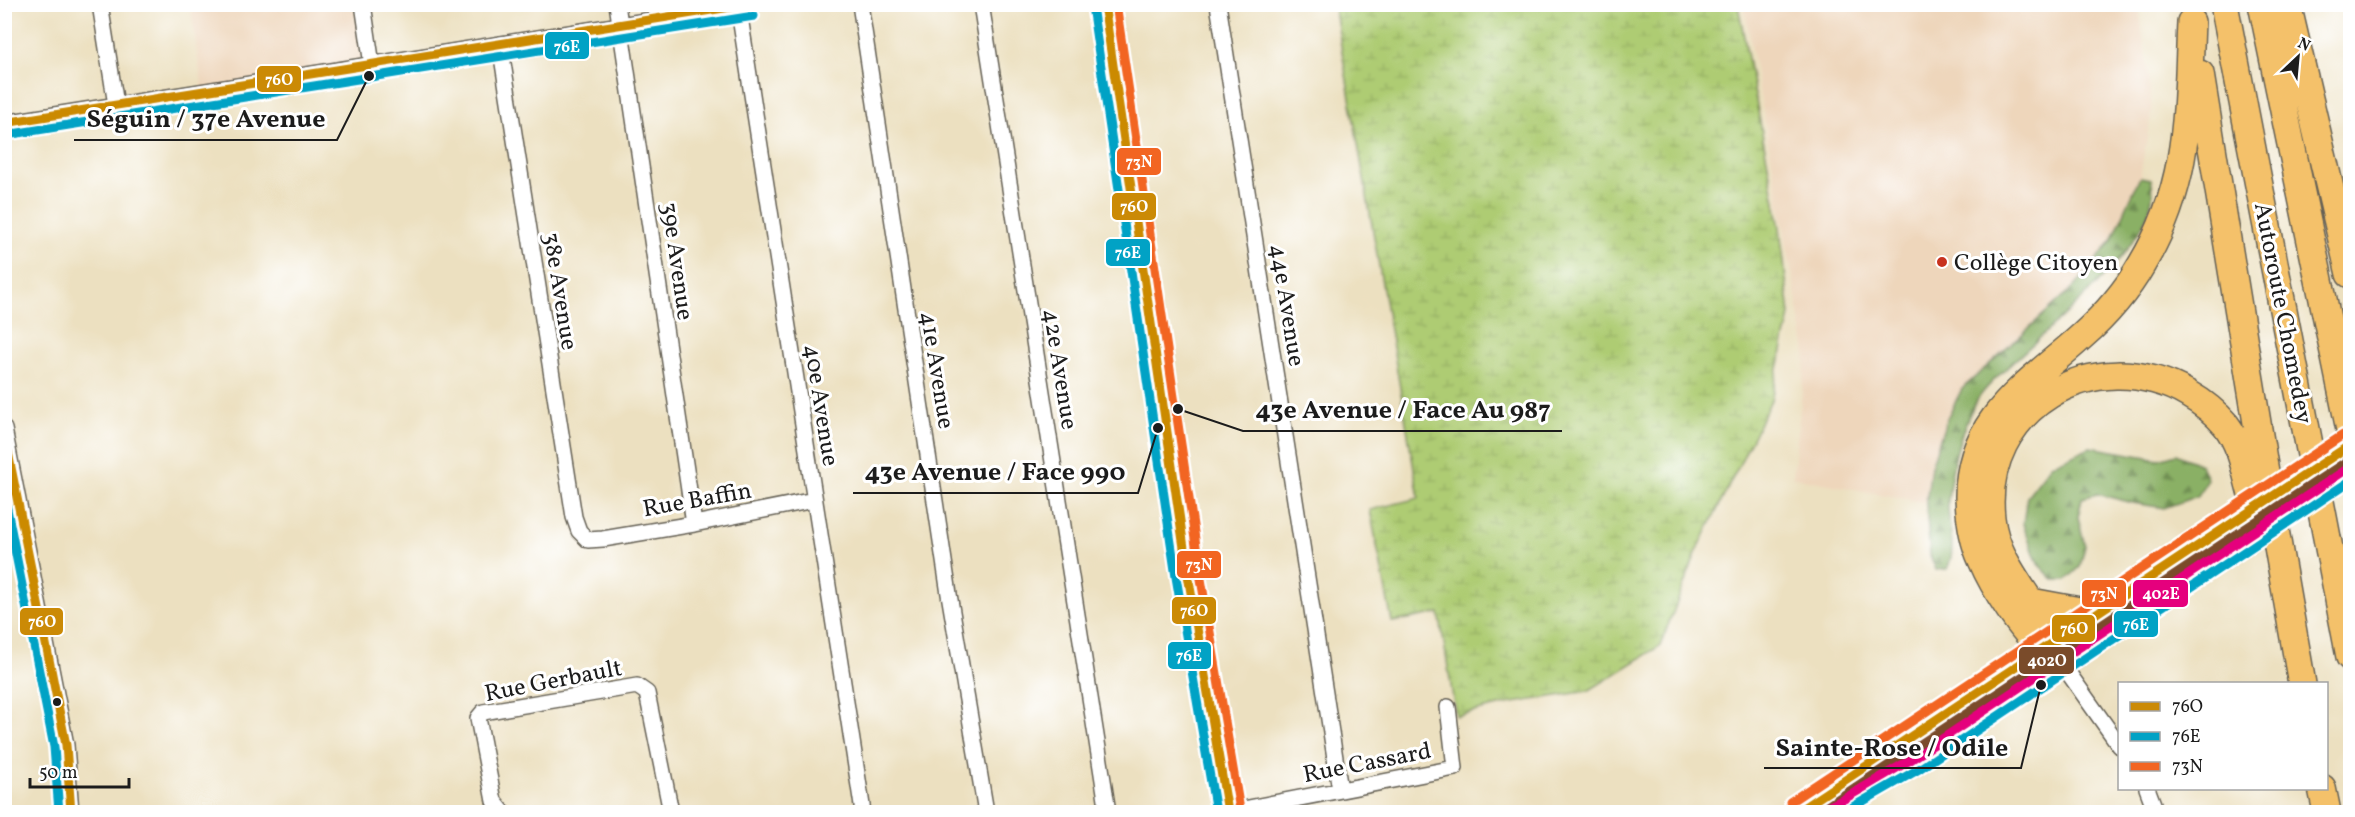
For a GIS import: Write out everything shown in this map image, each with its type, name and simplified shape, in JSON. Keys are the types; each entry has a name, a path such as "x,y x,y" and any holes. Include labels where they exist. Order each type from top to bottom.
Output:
{"highway":[{"name":"Autoroute Chomedey","path":"2224,4 2350,657"},
{"name":"Autoroute Chomedey","path":"2262,4 2350,430"},
{"path":"2287,4 2350,274"},
{"path":"2190,13 2302,682"},
{"path":"2052,651 2032,640 1988,574 1978,552 1969,509 1973,462 1986,429 2003,406 2102,317 2133,279 2157,236 2174,194 2182,165 2186,134 2190,13"},
{"path":"2052,651 2048,629 2007,566 1993,532 1990,495 1994,471 2002,447 2023,416 2057,389 2090,377 2125,374 2153,378 2181,390 2208,408 2226,426 2233,436 2243,461 2288,608"},
{"path":"2031,602 2096,614"},
{"path":"2322,790 2327,813"}],"street":[{"path":"100,4 116,105"},
{"path":"363,4 372,64"},
{"name":"39e Avenue","path":"617,4 694,524"},
{"name":"41e Avenue","path":"860,4 949,594 986,813"},
{"name":"42e Avenue","path":"981,4 1108,813"},
{"path":"1104,4 1188,575 1228,813"},
{"name":"44e Avenue","path":"1218,4 1340,790"},
{"path":"4,123 743,5"},
{"name":"40e Avenue","path":"743,5 814,500 863,813"},
{"name":"38e Avenue","path":"500,44 574,517 579,531 588,540"},
{"path":"4,429 66,745 71,813"},
{"path":"1817,813 1912,759 2052,651 2096,614 2350,445"},
{"path":"1797,813 2052,651 2237,542 2350,467"},
{"name":"Rue Baffin","path":"588,540 694,524 814,500"},
{"path":"2052,651 2118,743"},
{"name":"Rue Gerbault","path":"503,813 494,801 478,718 483,711 637,686 647,693 671,813"},
{"name":"Rue Cassard","path":"1228,813 1455,768 1448,707"},
{"path":"2147,790 2156,813"}],"shaded area":[{"path":"190,5 363,5 372,65 203,91"},
{"name":"Collège Citoyen","path":"1744,5 2139,5 2152,109 2140,177 2112,240 2077,284 1962,389 1931,466 1926,503 1793,477 1806,352"}],"green space":[{"path":"1334,5 1738,5 1780,228 1790,315 1771,400 1697,551 1660,646 1588,691 1507,704 1456,716 1439,613 1392,622 1370,510 1419,498"},
{"path":"2140,177 2151,179 2151,205 2138,233 2117,263 2059,321 2003,371 1984,391 1970,414 1959,444 1949,489 1948,511 1952,553 1947,569 1936,570 1930,555 1926,503 1931,466 1947,418 1962,389 2077,284 2112,240"},
{"path":"2090,447 2159,459 2176,454 2201,465 2207,479 2198,496 2164,508 2097,494 2082,498 2078,517 2085,546 2080,567 2066,580 2054,580 2038,564 2023,524 2027,496 2051,465"}],"transit line":[{"name":"76O","path":"4,123 749,4"},
{"name":"76O","path":"1104,4 1188,575 1228,812"},
{"name":"73N","path":"1116,4 1200,573 1240,810"},
{"name":"76E","path":"1092,6 1176,577 1216,812"},
{"name":"76E","path":"6,135 754,16"},
{"name":"76O","path":"4,432 66,745 71,812"},
{"name":"73N","path":"1790,802 2343,435"},
{"name":"76O","path":"1797,812 2350,445"},
{"name":"402O","path":"1818,812 2350,459"},
{"name":"402E","path":"1817,812 1844,799 1912,759 2350,467"},
{"name":"76E","path":"1844,812 1919,769 2350,481"},
{"name":"76E","path":"4,494 54,747 59,812"}],"place":[{"name":"Séguin / 37e Avenue","path":"369,76"},
{"name":"Collège Citoyen","path":"1942,262"},
{"name":"43e Avenue / Face Au 987","path":"1178,409"},
{"name":"43e Avenue / Face 990","path":"1158,428"},
{"name":"Sainte-Rose / Odile","path":"2041,685"}]}
